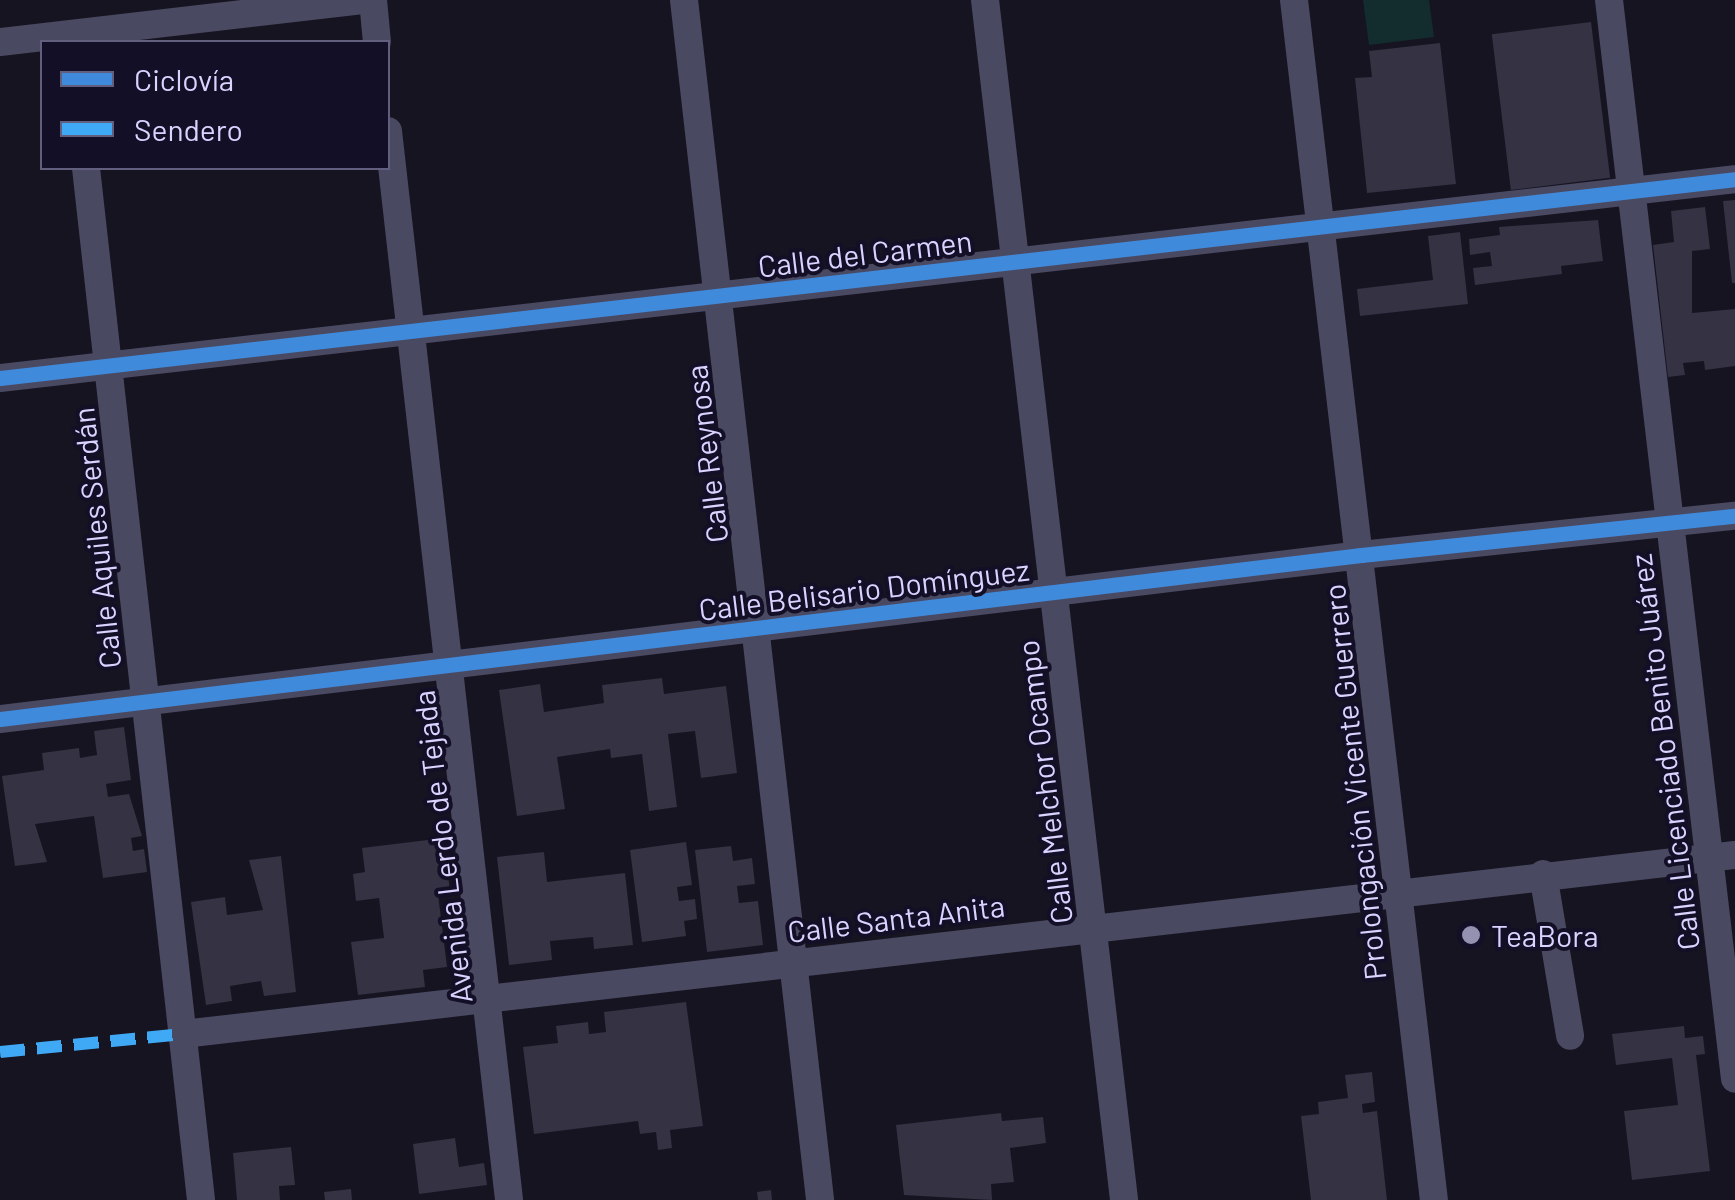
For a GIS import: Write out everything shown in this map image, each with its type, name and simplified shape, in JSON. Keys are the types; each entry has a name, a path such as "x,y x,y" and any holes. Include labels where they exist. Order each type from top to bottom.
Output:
{"street":[{"path":"0,42 72,38 361,0"},
{"path":"372,0 378,40"},
{"name":"Calle Reynosa","path":"684,0 759,629 820,1200"},
{"name":"Calle Melchor Ocampo","path":"984,0 1050,594 1124,1200"},
{"name":"Prolongación Vicente Guerrero","path":"1294,0 1362,555 1434,1200"},
{"name":"Calle Licenciado Benito Juárez","path":"1609,0 1670,524 1722,856 1735,1080"},
{"name":"Avenida Lerdo de Tejada","path":"390,149 509,1200"},
{"name":"Calle Aquiles Serdán","path":"86,170 202,1200"},
{"name":"Calle del Carmen","path":"0,378 1320,231 1735,179"},
{"name":"Calle Belisario Domínguez","path":"0,719 450,668 1362,555 1735,516"},
{"name":"Calle Santa Anita","path":"183,1034 1398,889 1722,856"},
{"path":"1543,874 1570,1036"}],"green space":[{"path":"1363,0 1429,0 1434,37 1369,45"}],"building":[{"path":"1591,22 1610,178 1511,190 1492,34"},
{"path":"1440,43 1456,184 1367,193 1355,78 1372,77 1369,51"},
{"path":"1735,200 1735,283 1732,283 1723,201"},
{"path":"1705,207 1710,249 1692,251 1692,313 1735,309 1735,366 1705,370 1704,361 1683,363 1685,375 1668,377 1653,245 1674,242 1671,211"},
{"path":"1598,220 1603,261 1561,266 1562,274 1475,285 1473,268 1492,266 1490,252 1470,255 1469,239 1500,235 1499,227"},
{"path":"1460,232 1468,304 1360,316 1357,289 1433,280 1428,236"},
{"path":"662,678 664,694 726,686 737,773 701,778 695,731 668,734 677,807 649,811 642,754 611,758 610,749 557,757 565,809 517,816 499,690 540,684 544,712 604,703 602,685"},
{"path":"124,727 131,780 106,784 108,797 129,794 142,836 131,838 133,851 144,849 147,872 103,878 94,816 35,824 47,862 15,866 2,776 44,770 42,753 79,748 80,758 97,755 94,731"},
{"path":"444,838 450,892 438,894 447,967 423,970 425,987 358,995 351,942 384,938 379,898 356,901 353,874 365,872 362,848"},
{"path":"686,842 692,885 677,887 679,901 695,899 697,919 684,921 686,936 642,942 630,850"},
{"path":"731,846 733,861 752,858 755,884 737,886 739,903 758,901 763,945 707,952 695,850"},
{"path":"544,852 547,882 625,873 633,945 594,949 593,937 550,941 552,960 509,965 497,857"},
{"path":"281,856 296,992 264,996 261,981 230,986 232,1001 206,1005 191,902 225,897 227,915 263,910 249,860"},
{"path":"686,1002 703,1126 670,1130 672,1148 658,1150 656,1132 640,1134 638,1121 534,1134 523,1047 558,1043 556,1026 588,1022 589,1034 606,1032 604,1012"},
{"path":"1684,1026 1685,1038 1703,1036 1705,1054 1696,1055 1710,1171 1632,1180 1624,1111 1678,1105 1672,1058 1616,1065 1612,1034"},
{"path":"1372,1072 1375,1102 1362,1104 1363,1113 1377,1111 1387,1200 1311,1200 1301,1116 1319,1114 1318,1102 1348,1098 1345,1075"},
{"path":"1001,1113 1002,1121 1043,1117 1046,1143 1010,1148 1014,1182 991,1184 992,1200 904,1195 896,1125"},
{"path":"455,1138 459,1167 484,1163 487,1185 419,1194 413,1144"},
{"path":"291,1147 295,1185 279,1186 280,1200 237,1200 233,1153"},
{"path":"351,1189 352,1200 325,1200 324,1192"},
{"path":"771,1190 772,1200 758,1200 757,1192"}],"marked path":[{"path":"0,1052 183,1034"}],"cycle path":[{"path":"0,378 1735,179"},
{"path":"0,719 1361,555 1735,516"}],"place":[{"name":"TeaBora","path":"1471,935"}]}
